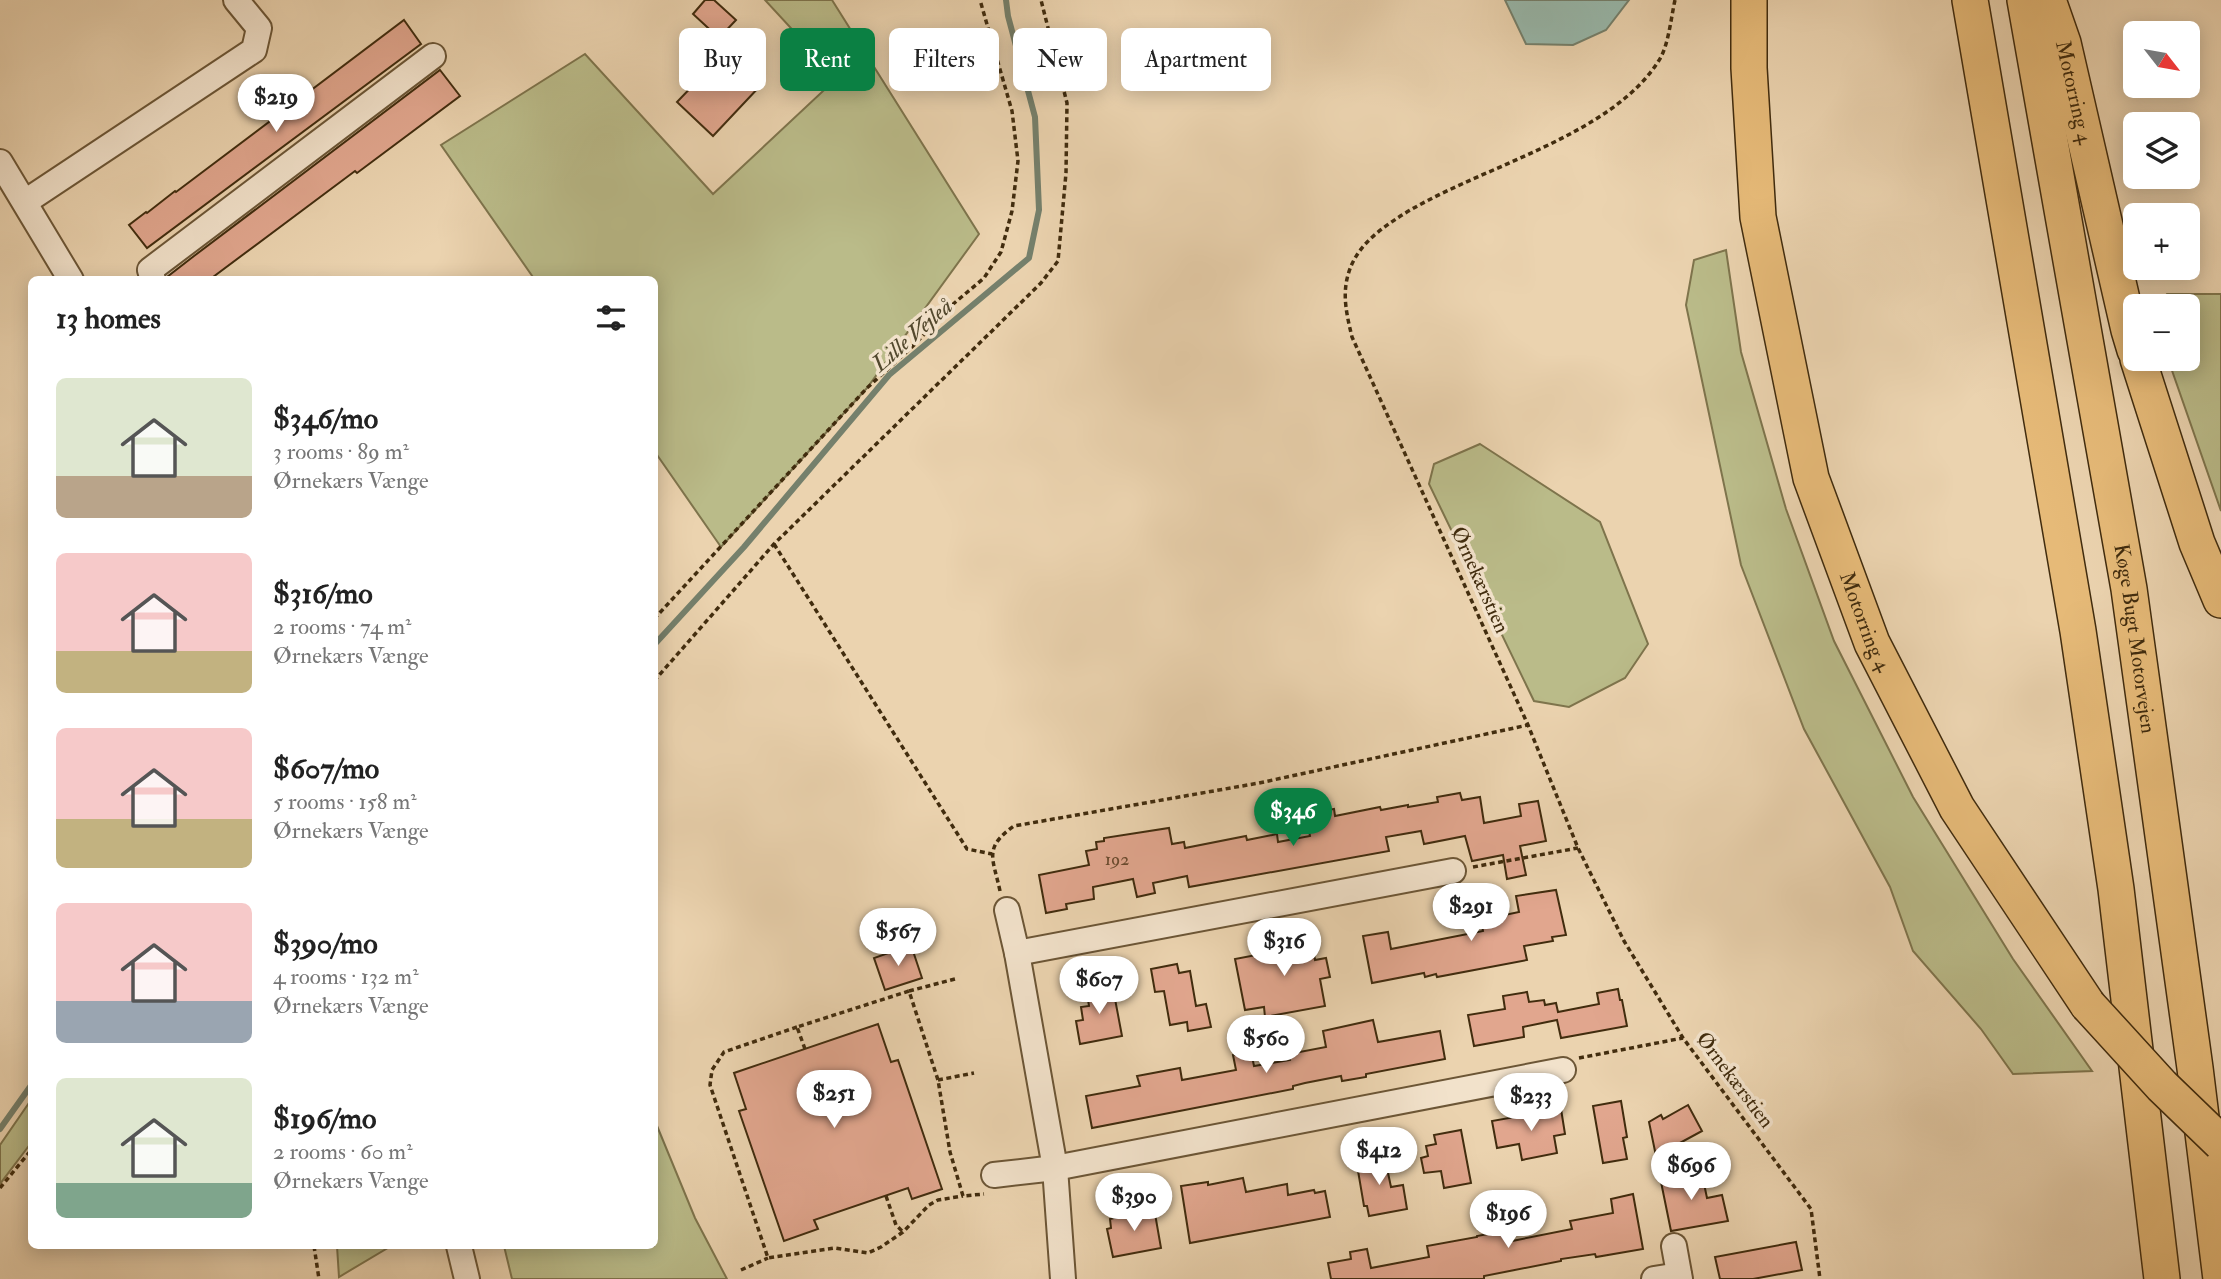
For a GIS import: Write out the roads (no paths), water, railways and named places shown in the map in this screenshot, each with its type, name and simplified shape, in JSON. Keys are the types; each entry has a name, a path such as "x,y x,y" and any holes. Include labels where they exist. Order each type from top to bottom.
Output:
{"highway":[{"name":"Motorring 4","path":"1749,0 1749,68 1758,217 1811,478 1872,643 1957,808 2088,1005 2162,1086 2221,1143"},
{"path":"1970,0 2078,631 2116,889 2162,1279"},
{"name":"Køge Bugt Motorvejen","path":"2025,0 2129,589 2195,1068 2221,1279"},
{"name":"Motorring 4","path":"2048,0 2063,43 2123,304"},
{"path":"2142,371 2197,543 2221,600"}],"street":[{"path":"25,202 254,50 259,29 236,0"},
{"path":"152,276 150,270 433,56"},
{"path":"0,162 69,276"},
{"path":"1017,953 1453,871"},
{"path":"1007,910 1055,1168 1063,1279"},
{"path":"990,1184 1055,1168 1563,1070"},
{"path":"1654,1279 1679,1277 1674,1246"},
{"path":"460,1249 467,1279"}],"waterway":[{"name":"Lille Vejleå","path":"658,641 744,547 889,375 1029,258 1039,210 1035,117 1006,0"},
{"name":"Lille Vejleå","path":"0,1129 28,1090"}]}
